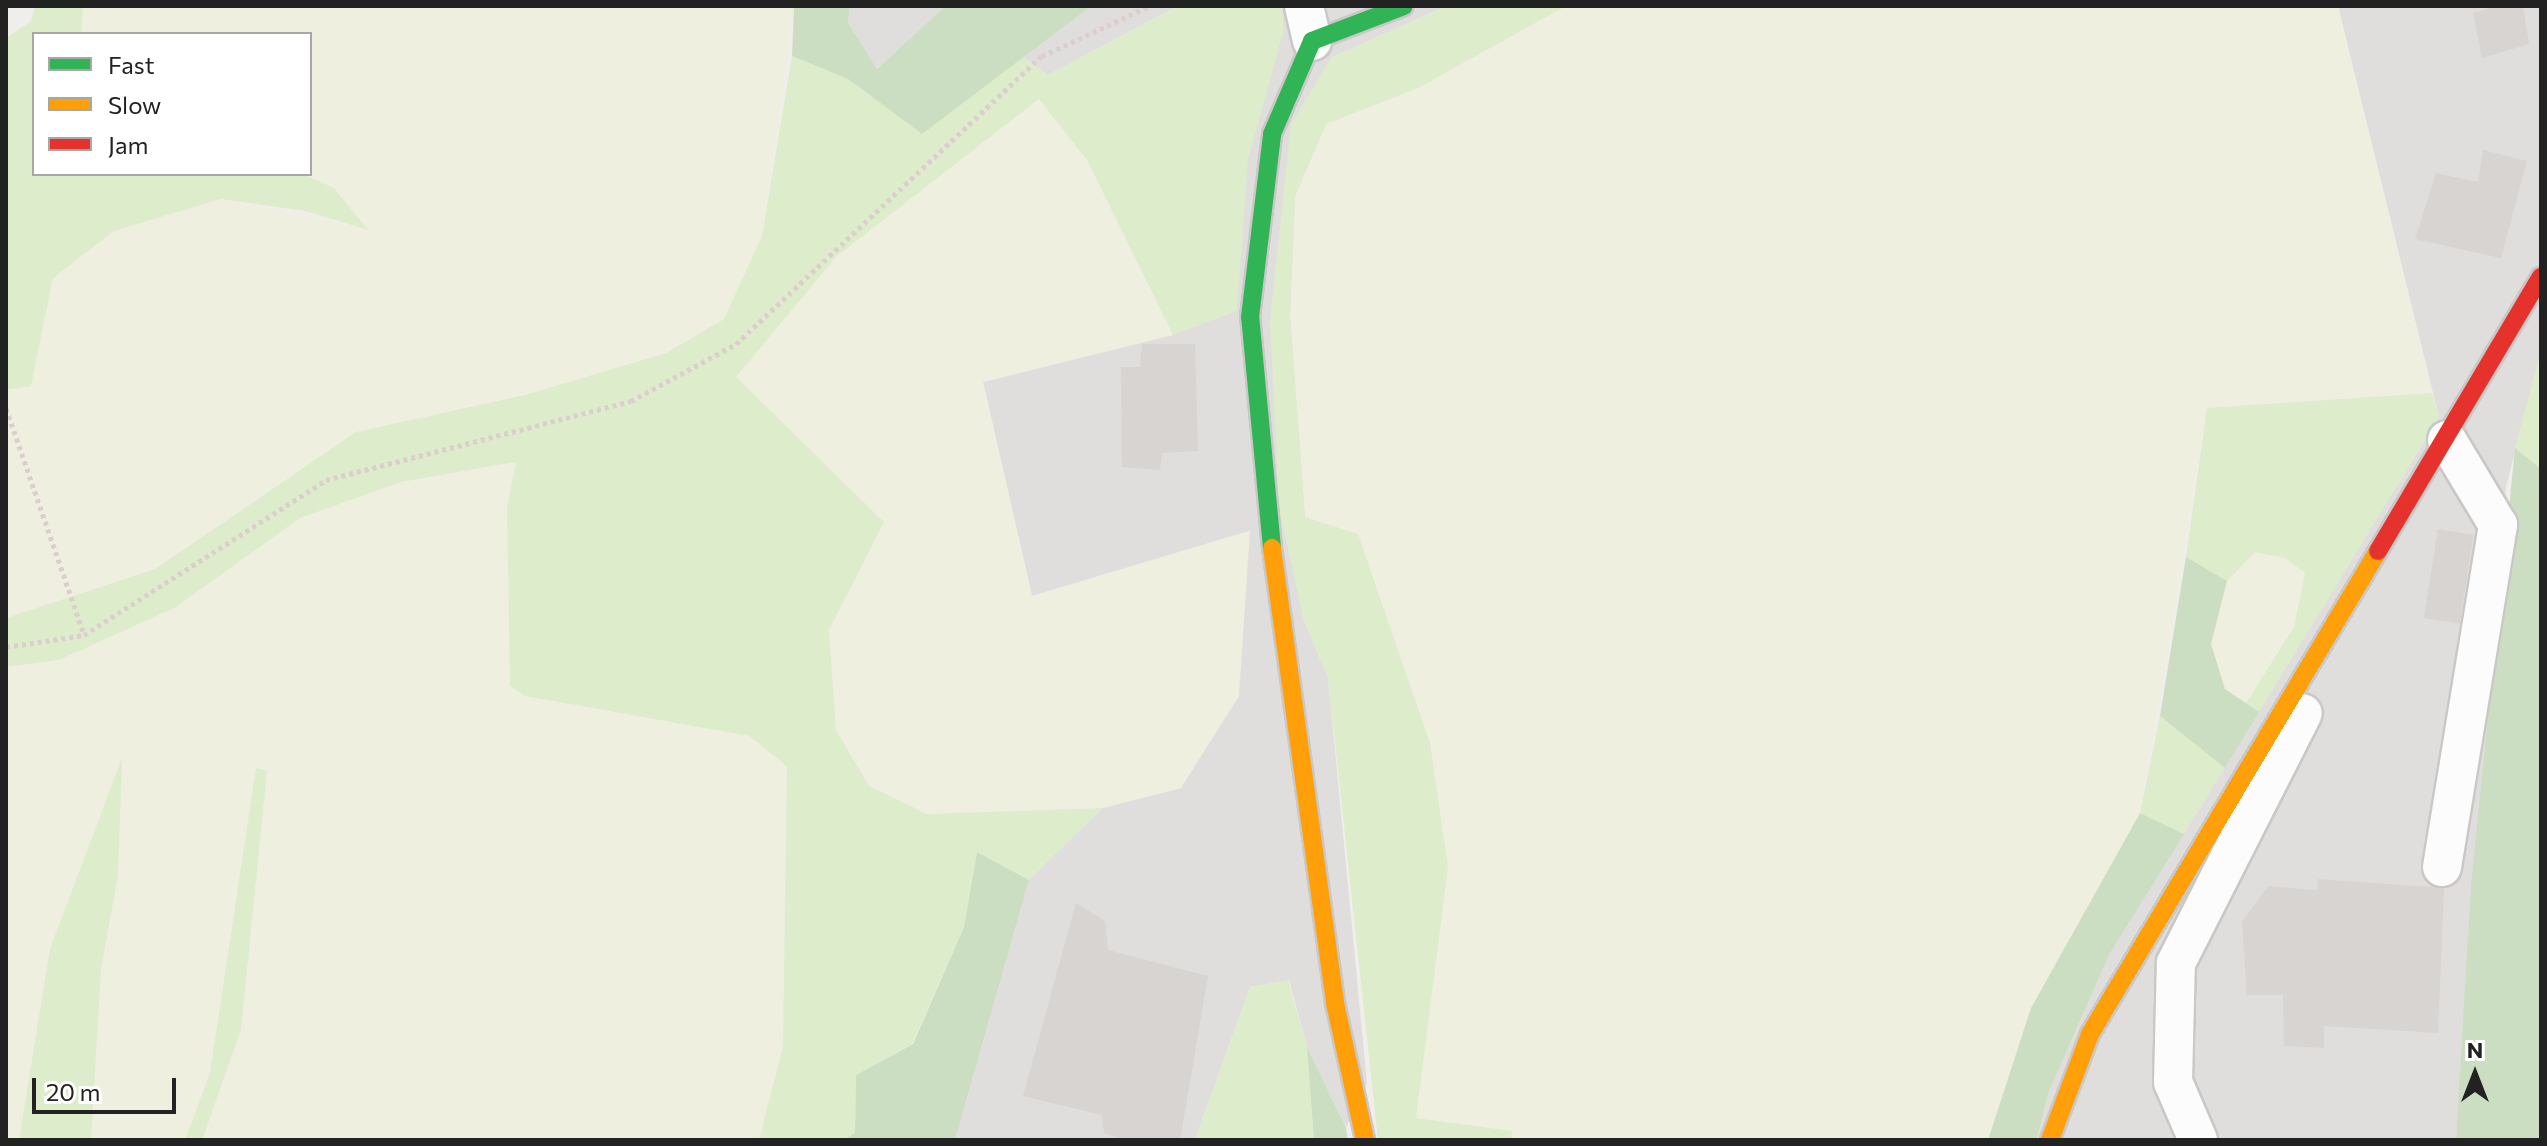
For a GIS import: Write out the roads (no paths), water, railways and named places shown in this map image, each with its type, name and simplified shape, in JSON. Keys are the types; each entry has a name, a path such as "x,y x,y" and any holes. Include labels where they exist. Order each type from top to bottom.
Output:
{"street":[{"path":"1365,1140 1335,1003 1275,574 1250,317 1272,134 1308,24 1404,6"},
{"path":"2050,1140 2090,1034 2395,532 2541,277"},
{"path":"2442,867 2498,525 2447,440"},
{"path":"2198,1140 2173,1082 2176,963 2395,532"}]}
